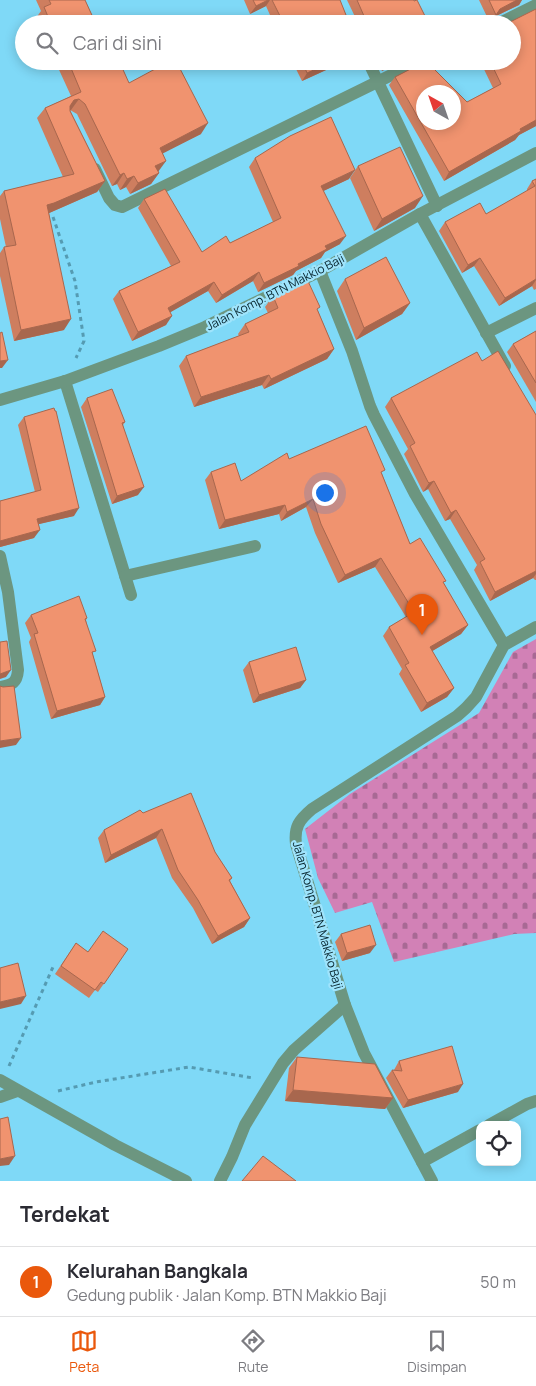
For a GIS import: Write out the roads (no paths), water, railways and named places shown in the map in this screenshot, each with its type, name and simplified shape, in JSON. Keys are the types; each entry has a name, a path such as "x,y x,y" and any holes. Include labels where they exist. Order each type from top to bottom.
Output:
{"street":[{"path":"516,15 536,5"},
{"path":"372,70 437,206"},
{"path":"92,162 109,198 115,205 122,207 402,70"},
{"name":"Jalan Komp. BTN Makkio Baji","path":"0,400 65,381 205,327 320,271 420,214 536,153"},
{"path":"420,214 511,375"},
{"path":"320,271 352,351 374,415 415,494 504,645 536,627"},
{"path":"486,333 536,308"},
{"path":"65,381 130,595"},
{"path":"125,576 255,546"},
{"path":"0,556 4,593 18,670 17,678 11,684 0,687"},
{"name":"Jalan Komp. BTN Makkio Baji","path":"432,1181 364,1053 345,1005 296,844 295,834 298,824 312,809 457,716 466,708 476,697 504,645"},
{"path":"220,1181 245,1125 283,1064 294,1050 345,1005"},
{"path":"1,1080 17,1091 115,1145 186,1181"},
{"path":"0,1097 17,1091"},
{"path":"497,1121 536,1101"},
{"path":"422,1162 476,1132"}],"place":[{"name":"Kelurahan Bangkala","path":"422,635"}]}
